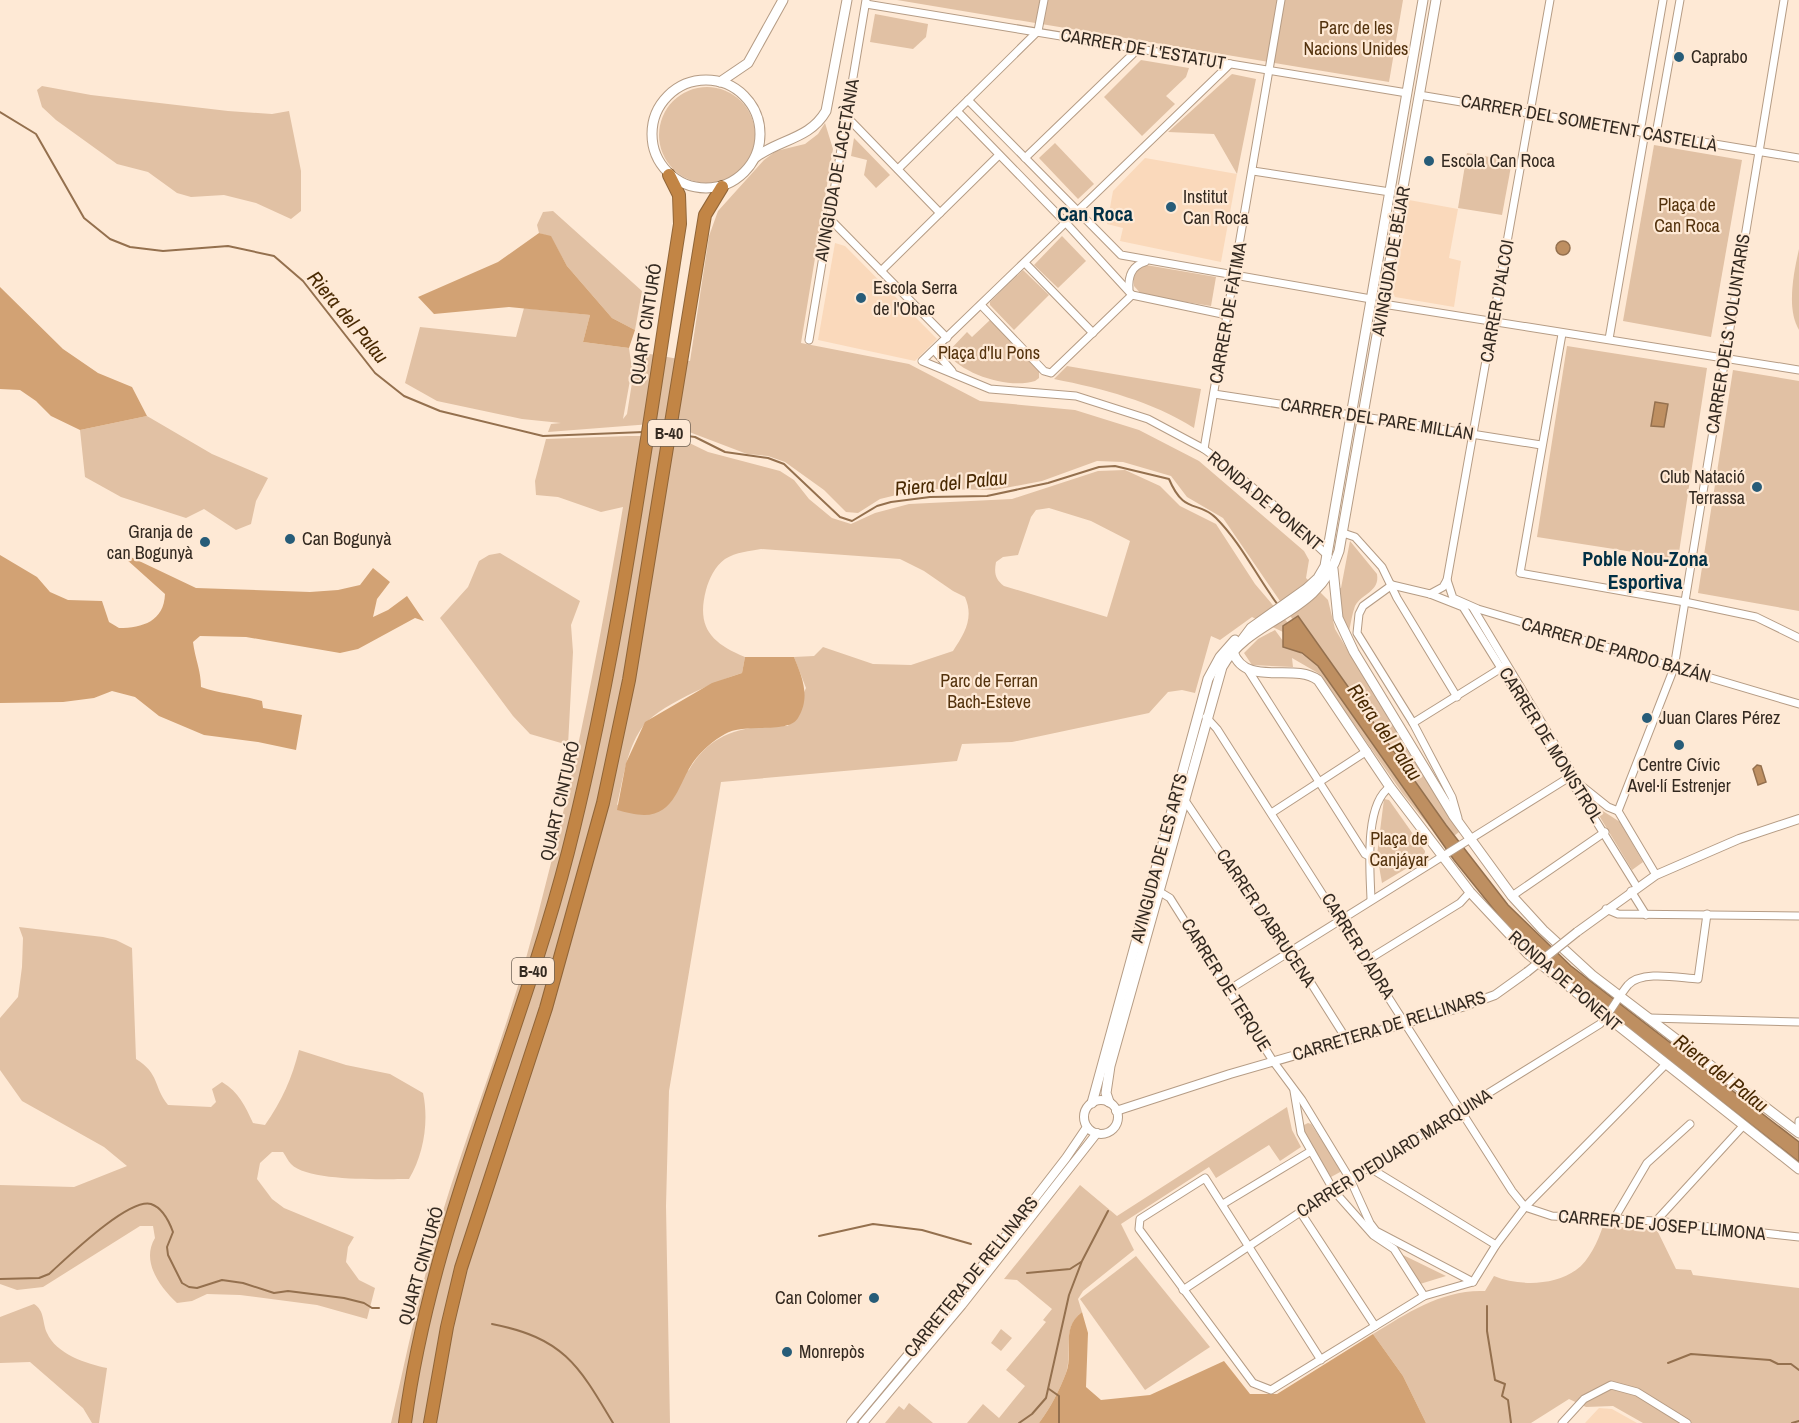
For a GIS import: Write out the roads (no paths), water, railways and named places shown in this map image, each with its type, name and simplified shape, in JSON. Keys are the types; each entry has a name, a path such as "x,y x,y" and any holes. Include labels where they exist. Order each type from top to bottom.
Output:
{"highway":[{"name":"QUART CINTURÓ","path":"405,1423 418,1342 441,1252 537,961 567,853 600,709 635,512 681,224 679,195 669,175"},
{"name":"B-40","path":"431,1423 461,1268 546,1008 591,850 629,680 705,215 722,187"},
{"path":"398,1423 400,1411 409,1396"}],"main road":[{"path":"720,82 748,63 783,0"},
{"path":"756,157 760,131 755,111 743,94 720,82 704,80 684,84 671,93 658,109 652,128 652,144 660,163 669,175 694,188 722,187 740,177 756,157 771,146 809,131 818,124 826,111 847,0"},
{"name":"AVINGUDA DE BÉJAR","path":"1308,593 1318,578 1327,554 1423,0"},
{"name":"AVINGUDA DE BÉJAR","path":"1308,593 1334,569 1347,533 1345,522 1436,0"},
{"name":"CARRER DE L'ESTATUT","path":"1407,93 1419,95"},
{"name":"CARRER DEL PARE MILLÁN","path":"1351,415 1364,417"},
{"name":"AVINGUDA DE BÉJAR","path":"1341,474 1343,494 1339,514 1345,522"},
{"name":"RONDA DE PONENT","path":"1334,569 1335,606 1342,630 1409,745 1512,896 1542,930 1622,997 1799,1133"},
{"path":"1240,662 1251,628 1263,624 1308,593"},
{"path":"1220,673 1229,665 1240,662 1263,624"},
{"name":"AVINGUDA DE LES ARTS","path":"1109,1102 1106,1093 1110,1065 1208,679 1220,657 1251,628"},
{"name":"RONDA DE PONENT","path":"1240,662 1311,675 1318,680 1390,787 1470,892 1528,954 1665,1065 1799,1169"},
{"name":"AVINGUDA DE LES ARTS","path":"1092,1103 1220,673 1240,662"}],"street":[{"path":"898,169 1038,31 1044,0"},
{"name":"CARRER DE FÀTIMA","path":"1204,449 1281,0"},
{"name":"CARRER D'ALCOI","path":"1447,580 1550,0"},
{"path":"1609,339 1663,0"},
{"path":"1656,134 1680,0"},
{"name":"CARRER DELS VOLUNTARIS","path":"1618,811 1674,668 1784,0"},
{"name":"CARRER DE L'ESTATUT","path":"866,2 1407,93"},
{"name":"AVINGUDA DE LACETÀNIA","path":"809,340 866,2"},
{"path":"1025,158 1138,49"},
{"path":"934,350 1230,64"},
{"name":"CARRER DEL SOMETENT CASTELLÀ","path":"1419,95 1799,158"},
{"path":"968,100 1120,255 1371,299"},
{"path":"957,111 1130,292 1227,315"},
{"path":"846,116 940,213"},
{"path":"881,270 999,155"},
{"path":"1253,171 1390,192"},
{"path":"829,218 947,338"},
{"path":"981,305 1044,371 1053,372 1130,292 1129,278 1132,270 1148,261"},
{"path":"1025,263 1093,333"},
{"path":"1383,304 1799,370"},
{"path":"1562,334 1520,573 1756,617 1799,638"},
{"name":"RONDA DE PONENT","path":"954,373 934,350 922,362 1000,391 1062,394 1119,408 1157,423 1204,449 1251,485 1327,554 1334,569"},
{"name":"CARRER DEL PARE MILLÁN","path":"1214,394 1351,415"},
{"name":"CARRER DEL PARE MILLÁN","path":"1364,417 1541,445"},
{"path":"1347,533 1382,567 1397,598 1457,696"},
{"path":"1392,585 1430,594 1443,586 1447,580"},
{"name":"CARRER DE PARDO BAZÁN","path":"1447,580 1453,598 1473,607 1799,704"},
{"name":"RONDA DE PONENT","path":"1392,585 1363,606 1357,626 1362,642 1413,723 1452,797 1458,818"},
{"name":"CARRER DE MONISTROL","path":"1430,594 1461,605 1503,667 1568,778 1605,832 1646,915"},
{"name":"CARRER DE MONISTROL","path":"1473,607 1578,783 1608,807 1618,811 1656,875"},
{"path":"1240,662 1365,854 1369,856"},
{"path":"1413,723 1503,667"},
{"name":"CARRER D'ADRA","path":"1206,717 1217,729 1273,812 1341,918 1366,962 1526,1207"},
{"path":"1273,812 1317,781 1367,751"},
{"path":"1230,989 1568,778"},
{"path":"1371,899 1369,856 1377,799 1390,787"},
{"name":"CARRER D'ABRUCENA","path":"1184,799 1287,952 1292,953 1347,1040"},
{"name":"CARRETERA DE RELLINARS","path":"1116,1111 1273,1061 1495,995 1606,909 1656,875 1739,839 1799,819"},
{"path":"1512,896 1605,832"},
{"name":"CARRER DE TERQUE","path":"1155,889 1170,898 1230,989 1273,1061 1350,1179 1376,1231 1473,1282"},
{"path":"1366,962 1460,903 1470,892"},
{"path":"1606,909 1618,914 1799,916"},
{"name":"CARRER D'EDUARD MARQUINA","path":"1184,1290 1350,1179 1606,1017 1622,997 1627,986 1637,978 1698,979 1707,914"},
{"path":"1648,1018 1799,1022"},
{"path":"1321,1360 1205,1178 1140,1219 1139,1229 1253,1383 1271,1390 1321,1360 1424,1296 1473,1282 1496,1245 1526,1207 1665,1065"},
{"name":"CARRER DE TERQUE","path":"1294,1091 1299,1126 1334,1191 1368,1231 1394,1249 1424,1296"},
{"path":"1100,1100 1109,1102 1116,1111 1114,1127 1108,1132 1097,1133 1087,1127 1084,1114 1092,1103 1100,1100"},
{"path":"1299,1126 1305,1120 1314,1122"},
{"path":"1799,1121 1799,1133"},
{"path":"1614,1220 1647,1163 1690,1124"},
{"path":"1656,1221 1743,1126"},
{"name":"CARRETERA DE RELLINARS","path":"851,1423 987,1260 1066,1158 1087,1127"},
{"name":"CARRETERA DE RELLINARS","path":"863,1423 962,1305 1097,1133"},
{"path":"1223,1204 1311,1151"},
{"path":"1370,1168 1496,1245"},
{"name":"CARRER DE JOSEP LLIMONA","path":"1526,1207 1552,1216 1656,1221 1799,1237"},
{"path":"1301,1213 1375,1326"},
{"path":"1563,1423 1584,1399 1611,1385 1624,1387 1648,1398 1686,1423"}],"waterway":[{"name":"Riera del Palau","path":"0,112 36,134 84,218 110,239 130,247 163,251 228,246 274,256 303,281 375,373 404,396 440,411 543,436 644,432"},
{"name":"Riera del Palau","path":"652,431 664,432"},
{"name":"Riera del Palau","path":"673,434 695,437 725,452 768,458 784,464 840,517 852,521 877,506 891,502 930,497 987,496 1048,483 1099,467 1115,466 1169,479 1180,498 1203,509 1225,528 1278,605"},
{"path":"0,1279 39,1278 49,1274 113,1219 128,1210 151,1204 165,1215 170,1224 173,1232 167,1247 168,1255 182,1283 189,1287 197,1288 222,1280 243,1283 274,1293 288,1291 344,1298 364,1303 372,1308 379,1308"},
{"path":"1019,1423 1032,1414 1046,1398 1069,1295 1082,1261 1108,1211"},
{"path":"819,1236 873,1224 922,1230 971,1244"},
{"path":"1027,1273 1070,1269 1081,1262"},
{"path":"1487,1306 1487,1331 1495,1380 1505,1384 1502,1396 1508,1400 1511,1423"},
{"path":"492,1324 536,1337 566,1357 578,1369 613,1423"},
{"path":"1668,1363 1691,1354 1770,1360 1778,1364 1791,1364 1799,1370"},
{"path":"1049,1389 1059,1396 1059,1423"},
{"path":"1792,1423 1799,1421"}],"place":[{"name":"Caprabo","path":"1679,57"},
{"name":"Escola Can Roca","path":"1429,161"},
{"name":"Institut Can Roca","path":"1171,207"},
{"name":"Escola Serra de l'Obac","path":"861,298"},
{"name":"Club Natació Terrassa","path":"1757,487"},
{"name":"Can Bogunyà","path":"290,539"},
{"name":"Granja de can Bogunyà","path":"205,542"},
{"name":"Juan Clares Pérez","path":"1647,718"},
{"name":"Centre Cívic Avel·lí Estrenjer","path":"1679,745"},
{"name":"Can Colomer","path":"874,1298"},
{"name":"Monrepòs","path":"787,1352"}],"district":[{"name":"Can Roca","path":"1095,214"},
{"name":"Poble Nou-Zona Esportiva","path":"1645,570"}],"park label":[{"name":"Parc de les Nacions Unides","path":"1356,38"},
{"name":"Plaça de Can Roca","path":"1687,215"},
{"name":"Plaça d'Iu Pons","path":"989,353"},
{"name":"Parc de Ferran Bach-Esteve","path":"989,691"},
{"name":"Plaça de Canjáyar","path":"1399,849"}]}
